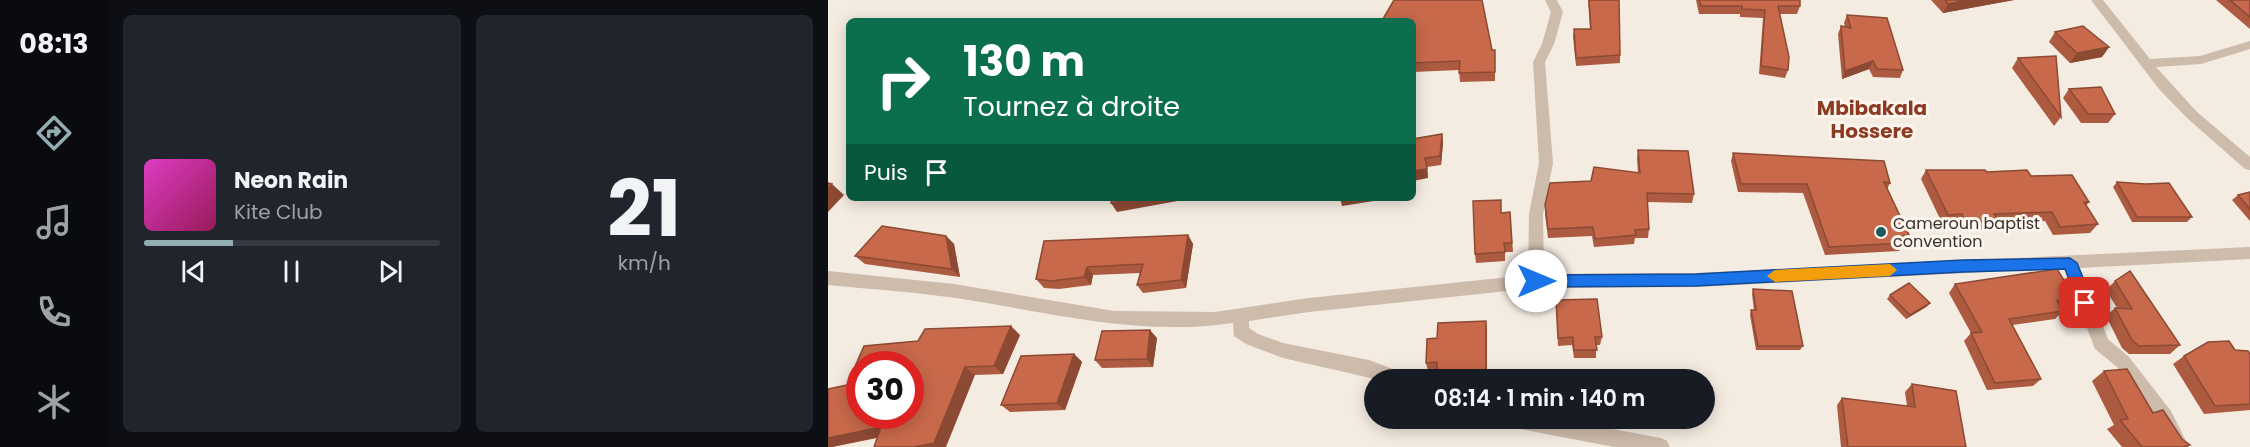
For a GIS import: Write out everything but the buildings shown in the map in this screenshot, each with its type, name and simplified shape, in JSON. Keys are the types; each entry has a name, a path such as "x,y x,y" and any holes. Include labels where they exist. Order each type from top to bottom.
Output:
{"street":[{"path":"1536,281 1536,214 1546,163 1539,62 1548,44 1557,12 1551,0"},
{"path":"2097,0 2145,64 2192,116 2247,158"},
{"path":"2145,64 2201,60 2250,45"},
{"path":"828,278 954,291 1114,318 1215,319 1310,305 1536,281 1696,280 2250,253"},
{"path":"2070,263 2101,344 2123,362 2165,417 2180,447"},
{"path":"1242,315 1240,331 1245,336 1280,350 1372,369"},
{"path":"1564,429 1661,447"}],"slow traffic":[{"path":"1775,276 1890,270"}],"place":[{"name":"Cameroun baptist convention","path":"1881,232"}],"district":[{"name":"Mbibakala Hossere","path":"1872,120"}],"route":[{"path":"1536,281 1696,280 1963,266 2070,263 2085,303"}]}
